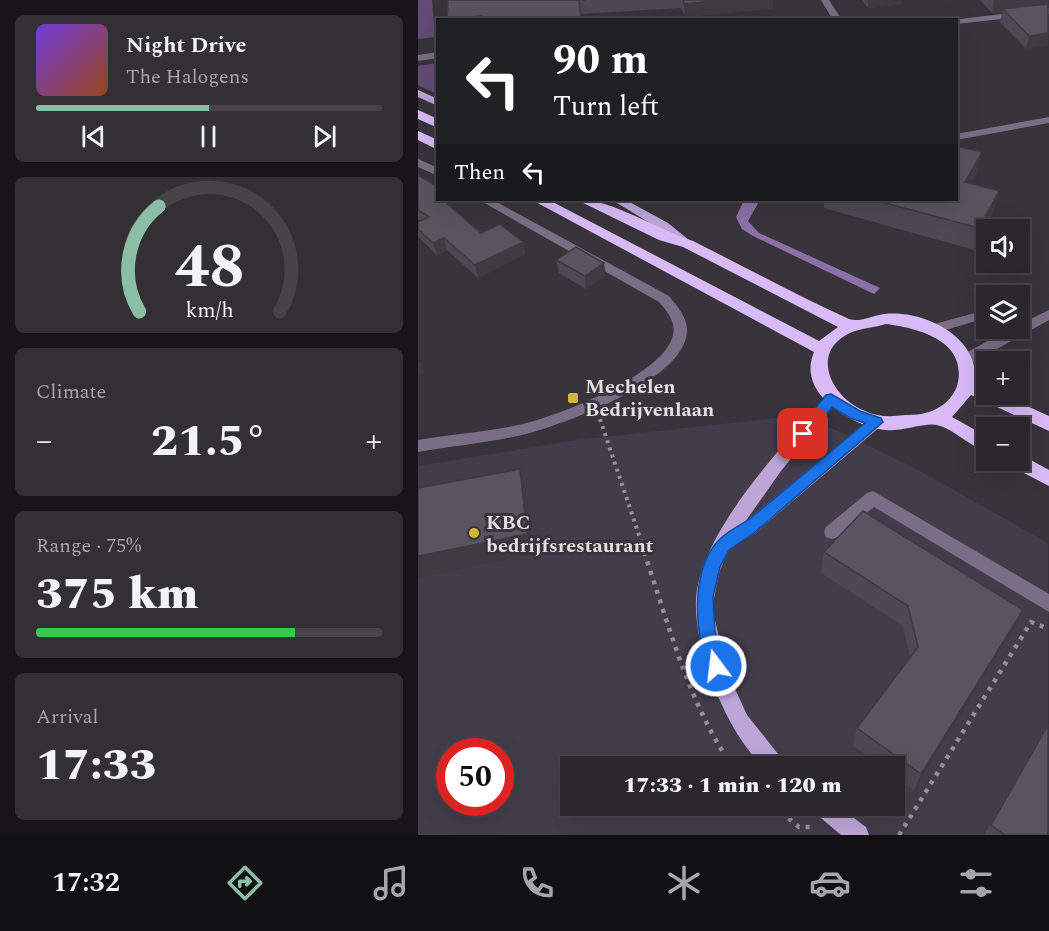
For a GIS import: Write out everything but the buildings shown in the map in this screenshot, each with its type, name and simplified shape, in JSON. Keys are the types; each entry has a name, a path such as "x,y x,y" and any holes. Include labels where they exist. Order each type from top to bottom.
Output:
{"highway":[{"path":"418,114 436,123"},
{"path":"418,135 436,145"},
{"path":"541,201 821,349"},
{"path":"586,201 664,237 688,244 848,325"},
{"path":"886,319 903,320 932,329 947,338 965,360 967,386 961,399 938,417 910,424 876,422 855,415 831,399 818,374 821,349 826,340 848,325 886,319"},
{"path":"967,386 1048,424"},
{"path":"938,417 976,438"},
{"path":"1030,469 1048,479"}],"main road":[{"path":"418,93 436,102"},
{"path":"620,201 664,226 688,244"},
{"path":"766,756 743,730 727,697 707,632 705,597 712,567 734,522 831,399"},
{"path":"723,545 757,522 876,422"},
{"path":"834,816 858,835"}],"street":[{"path":"825,0 837,18"},
{"path":"958,21 1048,11"},
{"path":"418,48 436,46"},
{"path":"418,58 436,56"},
{"path":"958,136 1048,120"},
{"path":"418,162 436,172"},
{"path":"421,442 534,427 595,405 650,373 671,353 680,336 679,318 664,299 487,201"},
{"path":"965,360 1048,314"},
{"path":"932,329 976,317"},
{"path":"832,532 873,498 1048,604"}],"path":[{"path":"595,405 693,697 715,743 725,756"},
{"path":"899,835 1032,622 1048,630"}],"shaded area":[{"path":"418,0 432,0 435,37 418,39"},
{"path":"436,63 436,94 418,85 418,66"},
{"path":"744,201 759,201 748,221 759,233 880,288 874,294 753,236 742,229 736,217"},
{"path":"804,415 913,467 1048,543 1048,835 418,835 418,466 576,440"}],"place":[{"name":"Mechelen Bedrijvenlaan","path":"573,398"},
{"name":"KBC bedrijfsrestaurant","path":"474,533"}],"route":[{"path":"716,666 707,632 705,597 712,567 723,545 749,528 876,422 855,415 831,399 803,434"}]}
